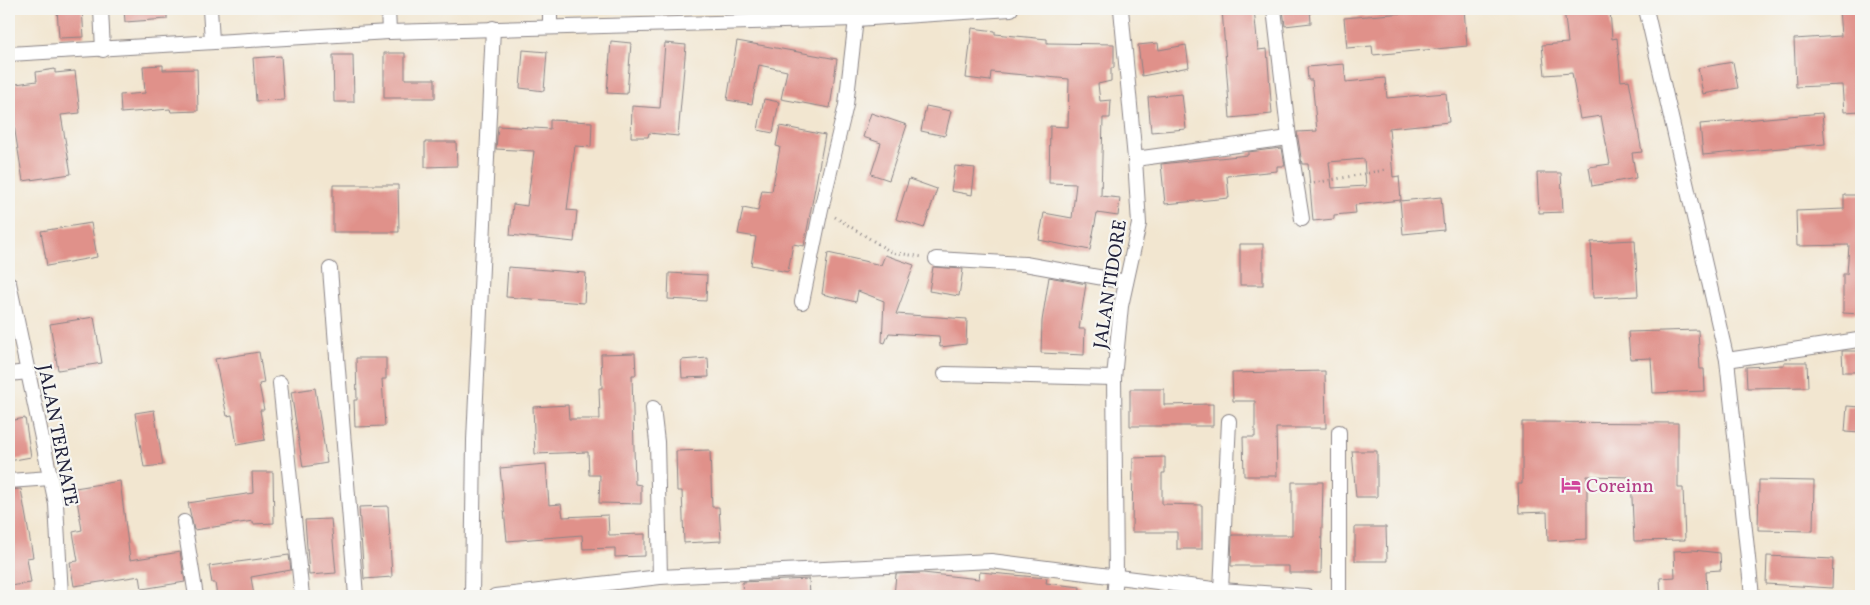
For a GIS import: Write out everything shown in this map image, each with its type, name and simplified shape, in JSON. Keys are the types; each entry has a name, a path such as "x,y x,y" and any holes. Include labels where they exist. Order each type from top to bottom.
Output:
{"street":[{"path":"101,9 103,50"},
{"path":"210,9 212,41"},
{"path":"388,9 389,32"},
{"path":"550,9 550,26"},
{"path":"9,54 389,32 550,26 856,20 1011,9"},
{"name":"JALAN TIDORE","path":"1114,596 1116,577 1114,378 1118,329 1139,224 1121,9"},
{"path":"1274,9 1289,138 1302,219"},
{"path":"1646,9 1728,360 1752,596"},
{"path":"802,302 820,208 846,105 856,20"},
{"path":"472,596 474,440 493,28"},
{"path":"1135,159 1289,138"},
{"path":"936,259 1025,264 1126,282"},
{"path":"330,269 356,596"},
{"name":"JALAN TERNATE","path":"9,283 56,504 61,596"},
{"path":"1728,360 1858,340"},
{"path":"9,374 28,372"},
{"path":"945,374 1114,378"},
{"path":"280,383 302,596"},
{"path":"653,408 657,442 660,577"},
{"path":"1221,590 1229,420"},
{"path":"1339,432 1340,596"},
{"path":"9,482 50,478"},
{"path":"184,522 196,596"},
{"path":"495,596 549,593 660,577 991,561 1221,590 1307,596"}],"path":[{"path":"1296,186 1385,170"},
{"path":"820,208 891,252 936,259"}],"building":[{"path":"57,9 82,9 84,37 59,38"},
{"path":"124,9 167,9 167,19 125,22"},
{"path":"1222,9 1254,9 1258,50 1267,49 1272,114 1230,118"},
{"path":"1283,9 1310,9 1311,23 1285,26"},
{"path":"1464,9 1467,46 1373,55 1372,46 1347,48 1344,18"},
{"path":"1564,9 1610,9 1612,39 1617,38 1621,81 1629,80 1642,152 1632,153 1636,178 1592,186 1589,167 1610,164 1601,116 1580,119 1572,73 1545,75 1542,45 1568,43"},
{"path":"1839,9 1861,9 1861,111 1844,112 1842,85 1796,87 1794,39 1841,36"},
{"path":"972,28 995,31 995,34 1047,39 1047,43 1114,44 1114,68 1111,68 1111,81 1098,84 1100,101 1111,100 1110,118 1103,118 1101,196 1120,198 1118,216 1097,213 1090,250 1039,240 1044,213 1072,218 1076,184 1049,183 1050,126 1068,127 1069,79 991,72 990,81 966,78"},
{"path":"611,41 631,43 627,94 607,93"},
{"path":"737,41 837,59 830,108 781,99 787,71 759,65 752,104 727,100"},
{"path":"665,43 686,45 678,136 649,133 648,137 631,137 632,106 660,108"},
{"path":"1158,43 1159,50 1186,45 1189,67 1142,76 1138,45"},
{"path":"523,50 547,52 544,91 520,88"},
{"path":"384,53 405,53 405,79 435,79 435,98 384,98"},
{"path":"333,55 353,55 354,102 334,102"},
{"path":"281,56 284,100 256,101 253,58"},
{"path":"1733,62 1738,88 1703,94 1698,68"},
{"path":"1344,64 1346,82 1385,78 1387,98 1446,93 1449,122 1389,128 1393,177 1399,176 1401,200 1355,205 1356,213 1334,215 1334,219 1313,221 1308,164 1302,164 1297,132 1317,131 1312,80 1308,80 1307,67","holes":["1364,159 1366,186 1332,188 1329,162"]},
{"path":"163,65 163,70 197,69 198,111 171,112 170,109 121,113 120,95 145,93 143,66"},
{"path":"55,69 55,73 75,71 80,113 61,115 71,174 23,181 12,113 9,114 9,85 37,81 36,72"},
{"path":"1182,94 1186,129 1151,132 1148,97"},
{"path":"764,99 779,102 773,133 758,130"},
{"path":"926,106 951,111 945,136 921,131"},
{"path":"871,113 907,125 889,180 871,174 881,143 863,137"},
{"path":"1822,113 1825,144 1703,155 1700,124"},
{"path":"550,120 592,122 591,147 575,146 567,210 577,211 574,242 510,235 513,204 527,206 534,151 496,149 498,126 550,129"},
{"path":"780,126 825,135 804,246 793,244 788,272 751,265 756,237 738,234 743,208 758,211 762,190 772,191 780,147 776,146"},
{"path":"425,142 456,142 457,166 425,167"},
{"path":"1282,148 1285,166 1277,166 1277,171 1227,176 1229,198 1165,204 1161,164 1248,155 1248,152"},
{"path":"955,166 975,168 972,195 951,191"},
{"path":"1537,173 1561,173 1563,212 1539,213"},
{"path":"909,179 937,189 924,228 896,219"},
{"path":"333,185 398,185 399,232 333,232"},
{"path":"1844,195 1861,195 1861,314 1843,313 1843,274 1847,274 1849,245 1797,246 1796,211 1844,209"},
{"path":"1441,197 1444,230 1403,234 1400,201"},
{"path":"91,223 97,257 47,266 41,231"},
{"path":"1635,240 1638,296 1593,298 1591,242"},
{"path":"1240,244 1263,244 1263,285 1240,285"},
{"path":"828,253 881,265 885,255 914,265 896,314 967,319 966,344 940,347 939,336 889,333 885,343 882,342 884,301 858,291 856,302 822,294"},
{"path":"508,267 586,273 584,303 506,297"},
{"path":"933,267 963,269 959,296 929,291"},
{"path":"669,273 707,275 706,301 668,299"},
{"path":"1049,277 1086,284 1079,329 1085,329 1084,355 1041,353 1042,321"},
{"path":"94,317 102,363 58,370 50,324"},
{"path":"1698,330 1700,369 1704,369 1705,391 1653,393 1651,358 1630,359 1628,332"},
{"path":"1842,351 1861,351 1861,372 1843,372"},
{"path":"259,352 264,383 259,384 264,410 260,410 265,440 237,445 232,415 227,416 215,359"},
{"path":"635,353 636,375 632,375 635,484 641,485 641,504 599,503 600,475 589,475 588,452 535,454 533,407 568,405 569,419 600,419 599,388 602,388 601,354"},
{"path":"356,358 386,358 386,379 382,379 385,426 355,427 354,400 357,400"},
{"path":"708,358 709,377 682,378 681,360"},
{"path":"1784,362 1807,362 1808,387 1747,388 1746,367 1784,365"},
{"path":"1325,371 1326,428 1276,428 1277,476 1244,476 1243,437 1255,437 1255,401 1233,401 1232,373"},
{"path":"315,388 327,463 303,467 291,392"},
{"path":"1130,389 1164,389 1164,405 1213,404 1213,426 1130,426"},
{"path":"1847,406 1861,407 1861,433 1845,432"},
{"path":"154,410 163,465 144,467 135,413"},
{"path":"25,418 31,457 9,461 9,421"},
{"path":"1522,422 1678,423 1678,488 1683,488 1685,540 1634,541 1631,477 1587,476 1587,539 1548,541 1547,512 1519,513 1518,484 1522,484"},
{"path":"710,450 712,507 719,507 721,541 684,543 682,491 677,491 676,451"},
{"path":"1352,451 1377,451 1377,497 1356,497"},
{"path":"1165,457 1165,473 1162,473 1162,504 1202,505 1202,549 1177,549 1177,532 1132,532 1133,458"},
{"path":"546,464 549,505 561,504 563,517 608,515 609,535 645,534 645,556 615,557 615,548 583,549 582,535 507,541 500,468"},
{"path":"252,472 273,472 274,523 253,524 253,521 194,530 188,503 253,493"},
{"path":"1759,480 1814,481 1813,531 1758,530"},
{"path":"120,481 130,560 180,552 185,582 142,589 140,576 74,586 70,562 78,561 73,532 82,530 75,488"},
{"path":"1292,482 1323,482 1321,573 1289,573 1289,566 1231,566 1232,535 1292,535"},
{"path":"21,489 33,557 27,558 31,583 9,586 9,490"},
{"path":"388,506 392,577 364,579 359,507"},
{"path":"331,519 336,573 309,575 305,520"},
{"path":"1355,527 1386,527 1387,561 1355,561"},
{"path":"1693,550 1720,553 1721,570 1706,571 1707,596 1661,596 1660,578 1675,577 1674,551"},
{"path":"289,555 291,570 251,577 254,596 217,596 209,566"},
{"path":"1767,556 1833,559 1832,588 1766,584"},
{"path":"980,572 1047,578 1046,583 1080,587 1079,596 894,596 896,574 923,573 979,579"},
{"path":"809,579 810,596 743,596 742,582"}],"place":[{"name":"Coreinn","path":"1571,485"}]}
